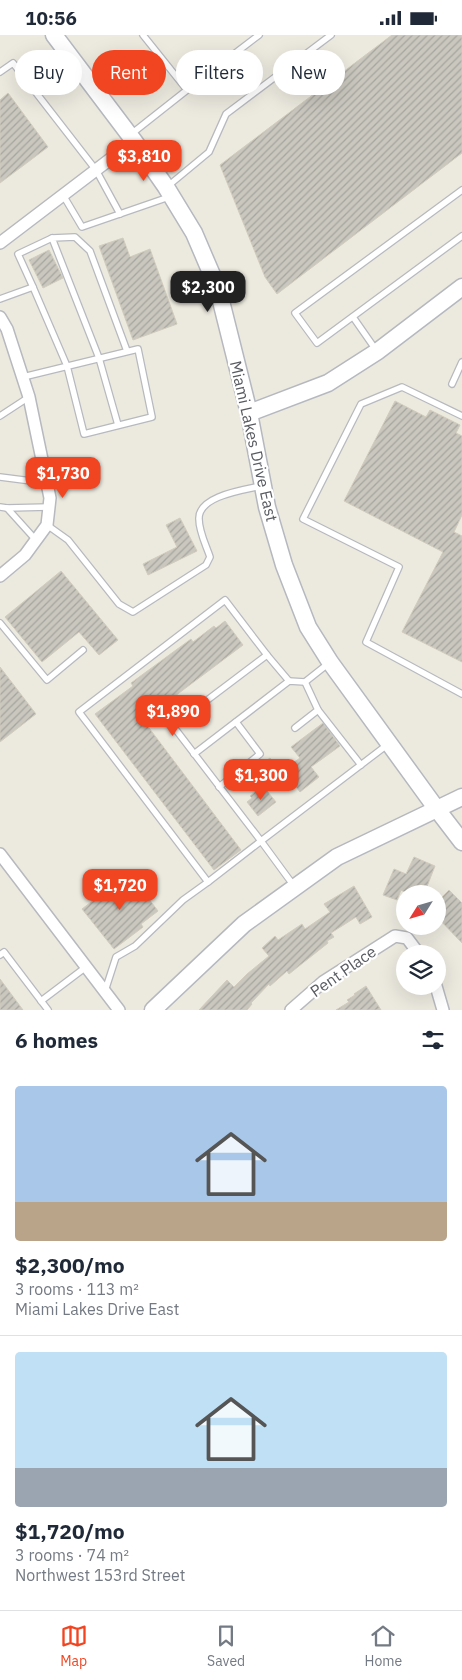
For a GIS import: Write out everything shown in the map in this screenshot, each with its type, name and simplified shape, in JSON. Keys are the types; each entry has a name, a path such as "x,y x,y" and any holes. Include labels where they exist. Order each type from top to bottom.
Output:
{"main road":[{"name":"Miami Lakes Drive East","path":"54,35 132,139 169,192 194,233 218,289 249,413 267,507 288,574 308,627 330,662 462,842"},
{"path":"249,413 328,383 378,351 462,287"},
{"path":"153,1010 244,924 337,857 462,797"}],"street":[{"path":"0,243 96,170 132,139"},
{"path":"0,317 7,329 29,397 50,499 47,525 25,555 0,576"},
{"path":"2,860 119,1010"},
{"name":"Pent Place","path":"292,1010 323,982 395,936 407,938 413,945"},
{"path":"439,995 443,1010"}],"lane":[{"path":"142,35 176,77"},
{"path":"239,50 259,35"},
{"path":"63,195 82,227 120,214 169,192 209,152 226,114 331,35"},
{"path":"0,73 13,63 96,170 120,214"},
{"path":"132,139 181,95"},
{"path":"462,190 295,313 317,343 462,236"},
{"path":"23,377 67,366 99,358 127,351 138,349 152,417 84,434 67,366 18,254 52,238 75,237 90,251 127,351"},
{"path":"52,238 99,358 118,425"},
{"path":"0,299 33,287"},
{"path":"353,317 378,351"},
{"path":"452,384 462,362"},
{"path":"462,417 402,387 361,404 303,519 399,567 366,642 462,694"},
{"path":"0,416 29,397"},
{"path":"0,477 47,483"},
{"path":"47,525 68,540 118,604 133,612 206,565 210,557 200,529 198,517 202,508 209,501 263,485"},
{"path":"3,508 49,507"},
{"path":"3,508 35,539"},
{"path":"208,882 79,712 226,600 289,681"},
{"path":"0,623 47,680 83,650"},
{"path":"267,655 173,726 295,888"},
{"path":"194,754 289,681 305,682 330,662"},
{"path":"305,682 318,710 361,765"},
{"path":"295,727 318,710"},
{"path":"219,787 260,754 236,722"},
{"path":"105,991 116,957 135,946 183,900 389,744"},
{"path":"0,955 4,952 48,1010"},
{"path":"41,1001 86,967"}],"building":[{"path":"392,35 462,35 462,153 277,294 265,277 220,165 313,95 345,95 345,71"},
{"path":"8,93 48,147 0,183 0,100"},
{"path":"123,238 130,257 150,249 177,324 133,340 99,246"},
{"path":"49,250 63,278 43,288 29,260"},
{"path":"395,401 426,417 430,410 460,425 456,433 462,436 462,515 454,532 462,536 462,662 402,632 443,552 344,501"},
{"path":"180,518 197,551 148,575 143,564 177,547 166,525"},
{"path":"61,571 118,640 99,655 79,632 42,662 5,617"},
{"path":"225,621 243,645 143,720 241,850 214,870 95,714 133,686 131,683 191,639 193,642 214,626 216,628"},
{"path":"0,667 36,714 0,742"},
{"path":"323,723 340,746 311,767 319,777 300,792 283,770 300,758 291,747"},
{"path":"270,758 276,766 263,776 256,768"},
{"path":"263,786 276,802 258,816 247,802 252,798 250,796"},
{"path":"414,857 435,866 428,885 396,885 396,900 383,895 394,869 406,874"},
{"path":"129,873 158,911 141,924 143,927 114,949 82,909"},
{"path":"354,886 372,917 360,924 356,917 331,933 334,937 327,941 328,943 289,974 287,971 270,986 269,984 247,1010 199,1010 227,980 234,987 269,956 262,948 275,936 278,940 302,924 305,929 330,912 324,904"},
{"path":"449,890 462,903 462,943 446,926 446,893"},
{"path":"0,979 23,1010 0,1010"},
{"path":"366,986 381,1010 336,1010 349,1002 347,1000"}]}
